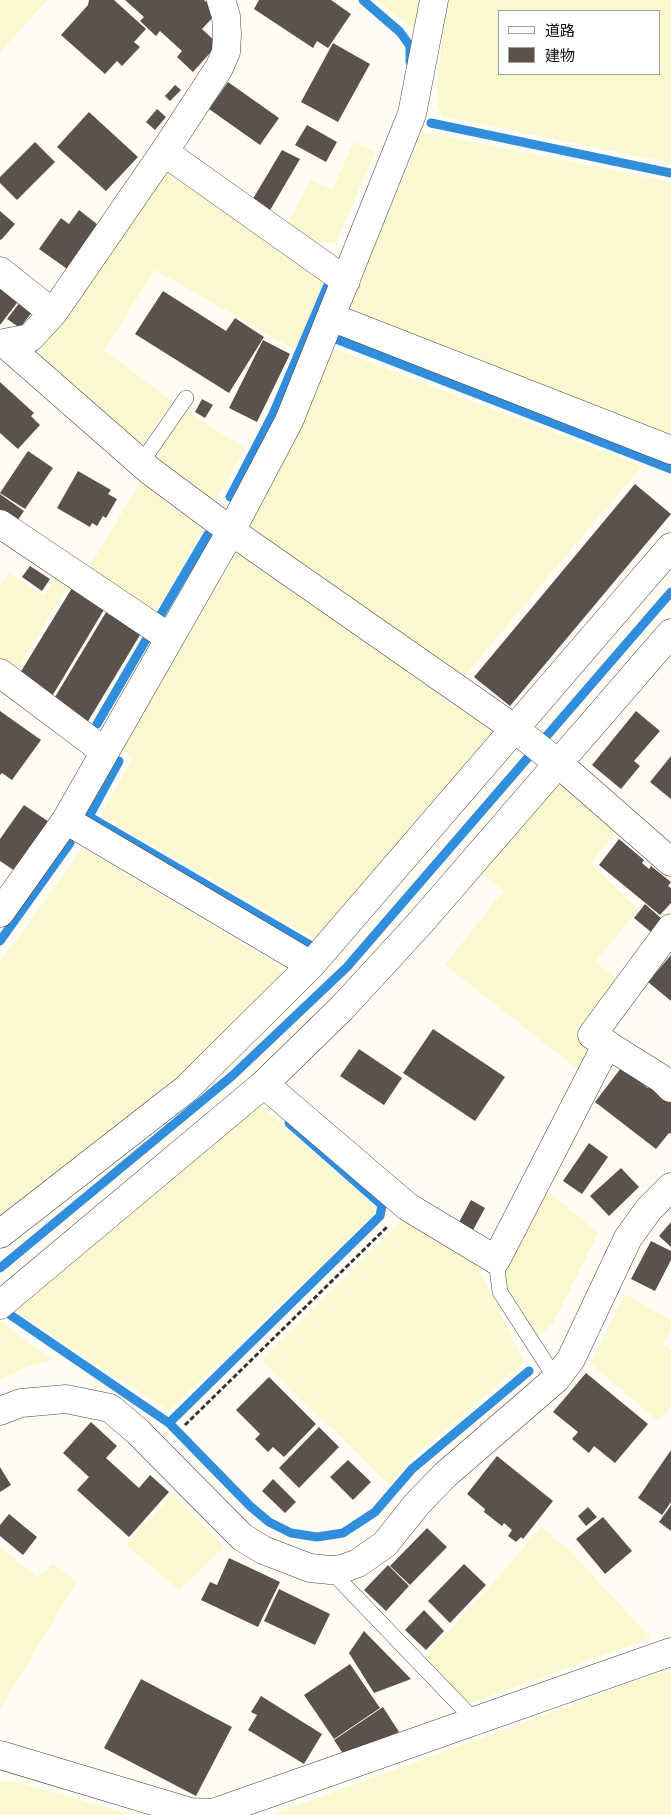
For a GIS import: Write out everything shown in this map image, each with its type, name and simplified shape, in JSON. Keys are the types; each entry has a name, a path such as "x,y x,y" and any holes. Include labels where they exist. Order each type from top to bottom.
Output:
{"street":[{"path":"2,343 30,338 53,313 220,68 226,52 228,34 222,0"},
{"path":"0,913 66,820 231,531 289,421 412,114 434,0"},
{"path":"164,152 346,281"},
{"path":"0,271 53,313"},
{"path":"331,317 671,450"},
{"path":"2,343 141,464 231,531 518,731 671,862"},
{"path":"0,524 170,638"},
{"path":"0,1234 186,1089 311,965 518,731 671,547"},
{"path":"0,1305 264,1084 342,1008 421,922 555,761 671,633"},
{"path":"0,673 104,751"},
{"path":"66,820 311,965"},
{"path":"671,928 592,1035 662,1079 671,1088"},
{"path":"264,1084 408,1207 496,1260 607,1044"},
{"path":"0,1411 20,1403 66,1399 110,1408 137,1431 242,1537 263,1550 310,1568 342,1569 358,1563 385,1544 417,1504 445,1475 556,1379 571,1359 628,1238 649,1209 671,1188"},
{"path":"0,1755 190,1812 213,1813 671,1652"}],"lane":[{"path":"141,464 186,398"},
{"path":"496,1260 500,1292 556,1379"},
{"path":"330,1570 475,1721"}],"path":[{"path":"185,1426 408,1207"}],"green space":[{"path":"0,0 47,0 0,52"},
{"path":"377,0 423,0 419,33"},
{"path":"447,0 671,0 671,163 442,116 436,97"},
{"path":"423,132 671,182 671,440 354,316 348,307"},
{"path":"354,142 375,152 336,243 306,241 285,228 311,180 332,190"},
{"path":"163,170 175,172 310,266 323,284 295,350 155,270 104,350 172,401 146,440 135,448 41,366 41,351"},
{"path":"334,349 642,466 462,679 253,533 249,522 299,428"},
{"path":"186,411 245,448 214,504 158,465 159,450"},
{"path":"141,481 203,529 151,620 85,574"},
{"path":"239,550 492,732 466,771 318,941 101,815 133,757 121,750"},
{"path":"61,571 72,578 14,676 0,666 0,587 9,573 44,596"},
{"path":"556,778 618,830 591,863 638,910 595,962 621,982 580,1071 445,965 503,891 477,869"},
{"path":"83,848 277,965 286,979 178,1079 0,1217 0,962"},
{"path":"259,1104 376,1208 374,1214 169,1411 11,1309"},
{"path":"542,1186 598,1233 553,1323 538,1337 497,1269"},
{"path":"402,1221 412,1222 475,1262 524,1362 409,1461 390,1485 262,1361"},
{"path":"625,1294 671,1320 671,1332 663,1344 671,1350 671,1407 658,1421 591,1364"},
{"path":"0,1321 52,1360 21,1369 0,1380"},
{"path":"173,1493 224,1547 179,1590 126,1545"},
{"path":"541,1527 568,1549 651,1638 468,1704 424,1657 488,1589"},
{"path":"0,1547 37,1577 53,1564 77,1582 0,1709"},
{"path":"667,1670 671,1672 671,1815 271,1815"},
{"path":"0,1781 21,1783 133,1815 0,1815"}],"building":[{"path":"89,0 114,0 146,29 134,42 140,47 122,66 117,61 105,74 61,35 88,5"},
{"path":"125,0 204,0 218,12 202,29 218,44 193,72 177,57 182,51 160,31 156,36 140,21 144,17"},
{"path":"259,0 331,0 351,14 328,48 317,41 313,48 254,9"},
{"path":"333,43 370,64 338,122 301,102"},
{"path":"228,82 279,118 260,145 209,109"},
{"path":"175,85 181,90 170,101 165,96"},
{"path":"157,109 166,117 155,130 146,122"},
{"path":"89,112 138,157 106,191 57,147"},
{"path":"307,125 337,142 326,162 295,145"},
{"path":"35,142 55,162 17,200 0,183 0,177"},
{"path":"282,150 300,159 269,212 251,202"},
{"path":"79,210 102,228 70,271 39,249 61,218 69,224"},
{"path":"0,211 15,224 0,240"},
{"path":"0,277 23,295 0,325"},
{"path":"163,291 226,331 235,318 264,337 229,393 135,334"},
{"path":"20,302 32,312 20,328 7,319"},
{"path":"263,340 290,354 257,422 229,408"},
{"path":"0,382 34,413 31,416 40,425 18,449 0,433"},
{"path":"202,399 213,405 205,418 195,412"},
{"path":"28,451 53,468 25,509 0,493"},
{"path":"78,471 111,490 108,494 117,499 106,518 103,516 97,526 92,523 90,527 57,508"},
{"path":"635,484 671,514 510,706 474,677"},
{"path":"0,494 24,511 13,527 0,518"},
{"path":"30,566 50,579 42,591 22,577"},
{"path":"75,583 108,603 51,698 17,678"},
{"path":"108,609 143,630 87,723 52,702"},
{"path":"0,711 41,740 12,780 2,773 0,775"},
{"path":"636,711 660,731 634,761 640,766 621,789 592,765"},
{"path":"671,756 671,799 650,782"},
{"path":"24,805 52,824 18,873 0,861 0,839"},
{"path":"619,839 644,860 642,863 649,869 651,866 671,882 668,886 671,888 671,903 660,915 599,865"},
{"path":"645,904 662,919 651,932 634,918"},
{"path":"671,955 671,1001 648,982"},
{"path":"433,1029 505,1077 475,1121 403,1073"},
{"path":"359,1049 402,1078 384,1105 340,1076"},
{"path":"621,1068 648,1088 652,1081 671,1096 671,1134 669,1133 656,1149 595,1102"},
{"path":"589,1143 608,1157 582,1194 563,1181"},
{"path":"621,1168 639,1187 609,1216 590,1196"},
{"path":"471,1200 485,1208 472,1232 458,1224"},
{"path":"671,1222 671,1247 659,1236"},
{"path":"651,1241 671,1251 671,1260 655,1291 631,1279"},
{"path":"586,1373 648,1424 615,1463 594,1446 589,1453 572,1439 578,1432 553,1412"},
{"path":"269,1377 316,1424 284,1457 273,1447 268,1452 255,1439 260,1434 236,1410"},
{"path":"91,1422 117,1446 106,1458 139,1488 150,1475 169,1492 129,1537 77,1490 89,1477 63,1453"},
{"path":"319,1427 339,1447 299,1488 279,1468"},
{"path":"671,1450 671,1502 662,1515 638,1498"},
{"path":"497,1456 553,1501 523,1539 521,1537 516,1542 508,1536 512,1530 504,1523 502,1526 484,1512 485,1509 467,1494"},
{"path":"348,1460 371,1482 353,1500 330,1477"},
{"path":"0,1467 11,1485 0,1492"},
{"path":"273,1479 296,1502 285,1513 262,1491"},
{"path":"671,1505 671,1531 659,1522"},
{"path":"588,1507 597,1517 586,1526 578,1516"},
{"path":"9,1514 37,1537 23,1555 0,1536 0,1525"},
{"path":"603,1517 632,1551 605,1574 576,1539"},
{"path":"427,1528 447,1547 410,1585 390,1566"},
{"path":"229,1558 280,1582 258,1627 201,1600 210,1582 217,1585"},
{"path":"464,1564 486,1585 450,1623 428,1601"},
{"path":"388,1565 409,1586 386,1611 364,1590"},
{"path":"279,1589 330,1614 315,1645 264,1621"},
{"path":"424,1610 444,1631 426,1650 405,1630"},
{"path":"364,1631 411,1679 374,1693 349,1653"},
{"path":"350,1664 380,1708 334,1739 304,1695"},
{"path":"141,1679 232,1727 196,1796 104,1748"},
{"path":"261,1696 322,1734 304,1764 248,1730 257,1715 251,1712"},
{"path":"383,1707 399,1732 344,1755 334,1740"}],"waterway":[{"path":"363,0 400,32 410,46 410,62"},
{"path":"431,123 671,173"},
{"path":"230,497 273,414 327,287"},
{"path":"336,339 671,469"},
{"path":"157,621 208,534"},
{"path":"0,1268 232,1076 347,967 671,592"},
{"path":"97,724 150,633"},
{"path":"87,820 119,761"},
{"path":"88,816 315,948"},
{"path":"0,941 70,843"},
{"path":"169,1423 380,1216 382,1205 289,1123"},
{"path":"9,1314 169,1423 250,1506 269,1522 291,1533 317,1537 343,1533 375,1512 412,1469 529,1371"}]}
